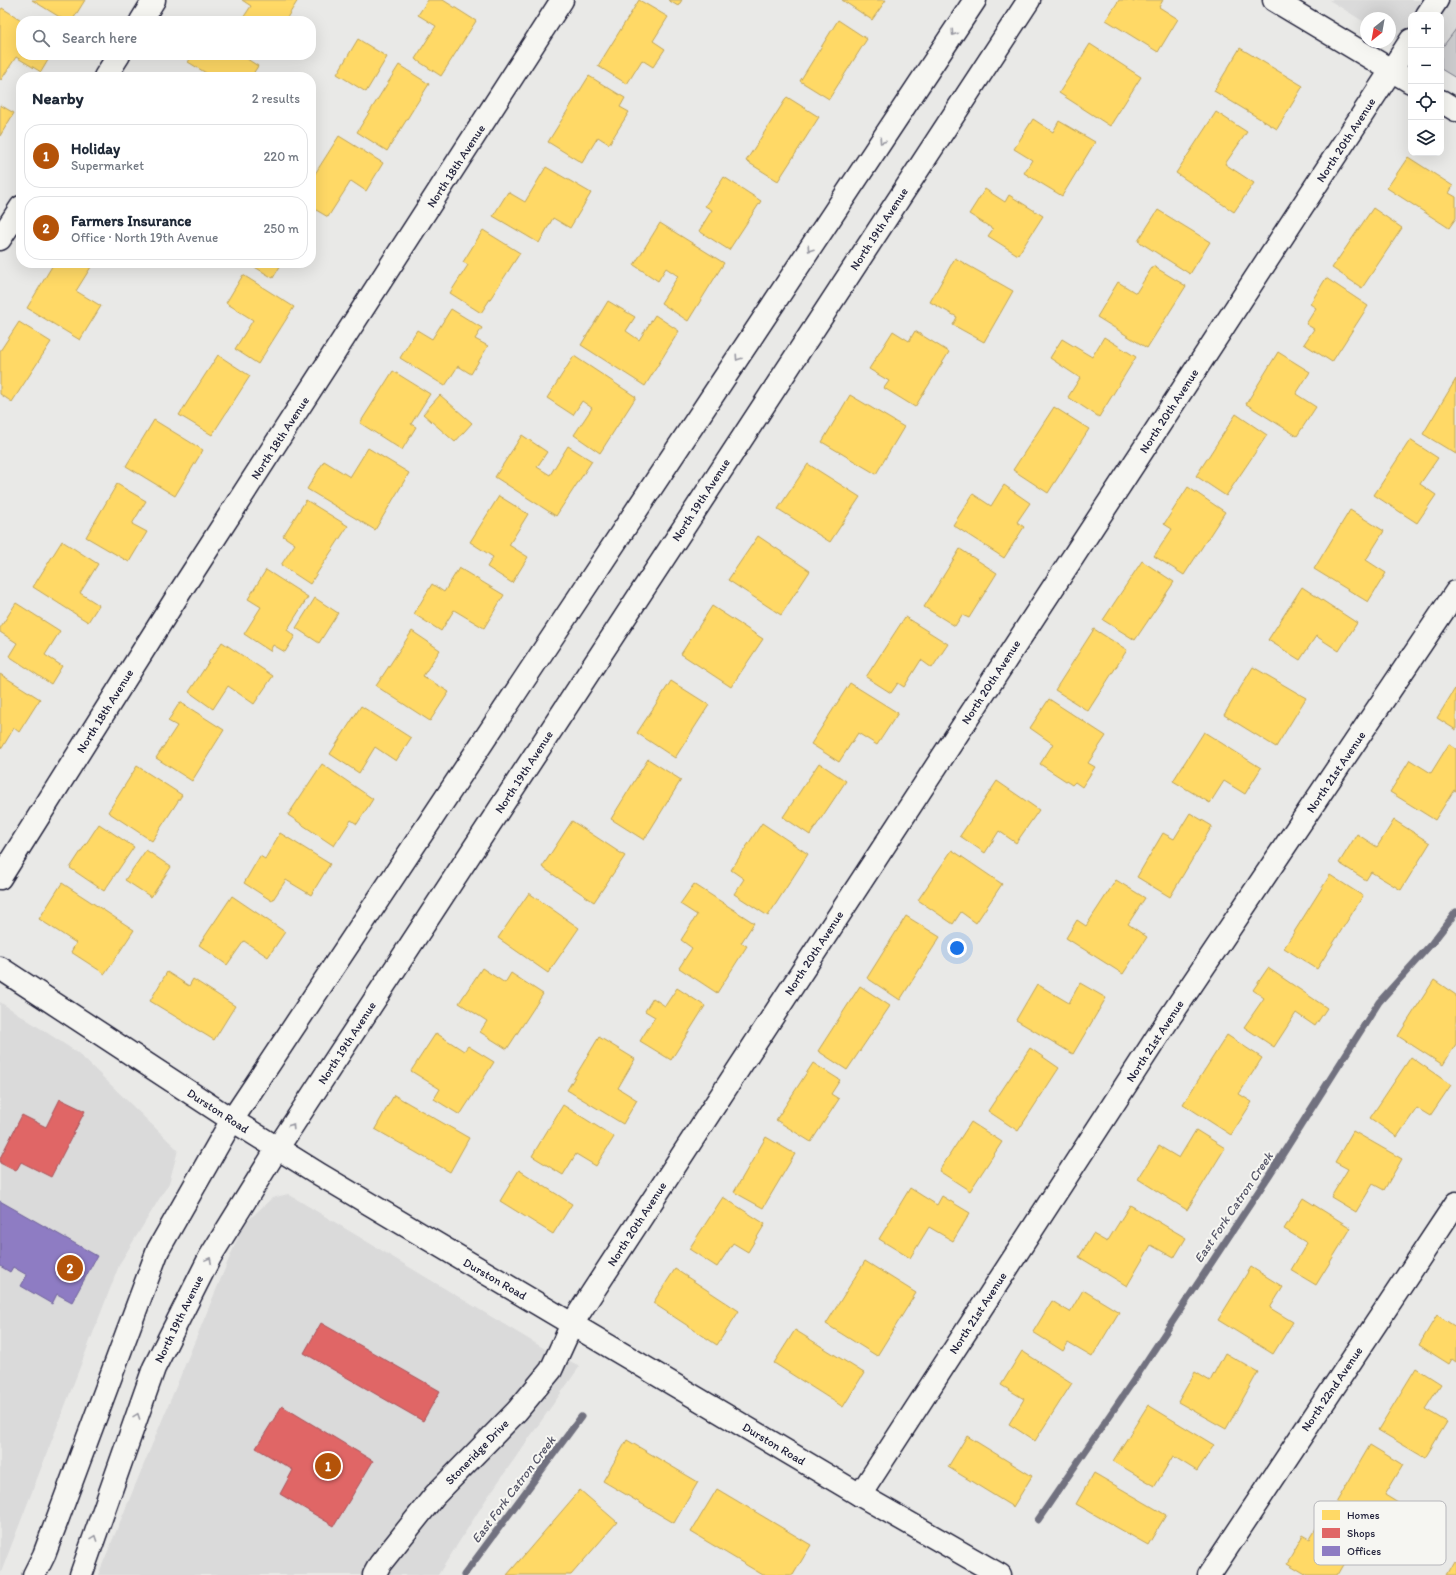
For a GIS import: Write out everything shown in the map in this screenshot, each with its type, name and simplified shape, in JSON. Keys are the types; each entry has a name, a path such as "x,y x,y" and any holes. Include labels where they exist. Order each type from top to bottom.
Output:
{"main road":[{"path":"144,16 154,0"},
{"name":"North 18th Avenue","path":"0,878 180,592 562,0"},
{"path":"34,1575 44,1555 158,1250 232,1120 975,0"},
{"name":"North 19th Avenue","path":"81,1575 154,1368 210,1257 277,1149 1029,0"},
{"path":"1274,0 1408,80"},
{"path":"1429,12 1437,0"},
{"name":"North 20th Avenue","path":"572,1324 1408,45"},
{"path":"109,72 116,60"},
{"path":"1444,103 1456,110"},
{"path":"0,239 16,215"},
{"name":"North 21st Avenue","path":"860,1495 1170,1017 1456,592"},
{"name":"Durston Road","path":"0,968 277,1149 448,1252 860,1495 1000,1575"},
{"name":"North 22nd Avenue","path":"1208,1575 1456,1202"},
{"name":"Stoneridge Drive","path":"374,1575 380,1564 435,1495 517,1412 551,1370 572,1324"}],"shaded area":[{"path":"1329,0 1456,0 1456,29 1444,45 1444,12 1408,12 1408,48 1396,41 1396,12 1360,12 1360,19"},
{"path":"1456,29 1456,78 1444,71 1444,45"},
{"path":"0,1002 78,1053 178,1150 169,1183 120,1263 0,1575"},
{"path":"288,1194 545,1349 580,1366 487,1498 438,1575 98,1575 243,1225 272,1198"}],"building: Homes":[{"path":"32,0 85,0 75,16 58,16"},
{"path":"242,0 298,0 288,16 244,16 251,6"},
{"path":"428,0 443,0 476,21 441,76 415,59 436,26 418,15"},
{"path":"639,0 668,17 653,41 665,49 653,67 642,60 627,84 598,66"},
{"path":"668,0 682,0 678,6"},
{"path":"842,0 886,0 872,20"},
{"path":"1119,0 1130,0 1134,2 1135,0 1163,0 1159,7 1178,19 1158,52 1106,20"},
{"path":"2,8 16,17 16,57 1,80 0,79 0,11"},
{"path":"838,20 867,39 829,99 800,81"},
{"path":"358,39 387,57 366,92 337,74"},
{"path":"1090,44 1141,77 1110,126 1059,93"},
{"path":"1240,48 1303,86 1277,129 1214,91"},
{"path":"21,60 48,60 41,72"},
{"path":"189,60 249,60 258,66 254,72 204,72 188,62"},
{"path":"399,65 429,84 387,151 357,132"},
{"path":"589,76 625,98 620,107 629,112 609,144 598,137 582,163 548,142"},
{"path":"787,97 819,117 778,181 746,161"},
{"path":"0,105 14,113 0,136"},
{"path":"1216,112 1247,132 1225,164 1254,183 1234,212 1176,173"},
{"path":"1033,119 1053,132 1059,121 1095,142 1062,196 1024,173 1032,160 1014,149"},
{"path":"339,136 383,163 366,191 351,181 328,217 316,210 316,172"},
{"path":"1408,157 1453,186 1449,193 1456,197 1456,218 1449,228 1387,188"},
{"path":"546,167 591,193 570,228 553,218 539,243 493,216 508,192 525,202"},
{"path":"724,177 761,201 729,250 699,231 712,210 705,206"},
{"path":"985,189 1005,202 1009,195 1043,216 1018,255 988,236 993,229 969,214"},
{"path":"1373,208 1402,228 1362,288 1332,268"},
{"path":"1158,210 1210,242 1190,274 1138,241"},
{"path":"660,223 724,263 688,321 661,303 678,276 666,268 658,281 634,265"},
{"path":"483,230 520,253 481,313 450,293 468,265 463,262"},
{"path":"955,258 1013,291 984,342 953,325 957,317 930,302"},
{"path":"1153,266 1186,286 1147,348 1097,317 1118,282 1136,293"},
{"path":"51,268 90,268 76,291 101,306 80,340 27,308"},
{"path":"256,268 279,268 273,278"},
{"path":"243,275 294,307 258,364 235,349 253,320 226,303"},
{"path":"1326,278 1368,306 1332,362 1304,344 1314,329 1306,324 1316,308 1310,304"},
{"path":"608,301 635,317 626,331 639,340 655,315 679,331 645,386 581,345"},
{"path":"451,309 482,328 475,339 488,346 471,374 458,366 445,386 400,358 417,330 432,339"},
{"path":"19,322 51,342 12,402 0,394 0,351"},
{"path":"893,331 909,341 915,331 949,352 915,407 884,388 889,381 869,369"},
{"path":"1104,337 1136,357 1099,417 1068,397 1080,378 1050,358 1062,339 1092,357"},
{"path":"1278,352 1310,372 1296,394 1316,407 1297,436 1246,404"},
{"path":"218,355 250,376 212,435 179,415"},
{"path":"574,356 636,397 600,453 574,435 592,408 582,401 573,415 547,398"},
{"path":"393,371 430,394 411,424 416,427 402,450 360,423"},
{"path":"1456,379 1456,454 1423,434"},
{"path":"440,395 472,423 455,442 423,414"},
{"path":"850,395 904,427 876,474 822,442"},
{"path":"1054,407 1089,429 1048,493 1013,470"},
{"path":"1236,414 1267,435 1226,496 1196,476"},
{"path":"154,420 203,450 175,496 126,466"},
{"path":"522,435 547,452 537,467 550,475 568,446 592,461 556,516 495,477"},
{"path":"1410,440 1438,458 1420,484 1436,495 1417,523 1374,495"},
{"path":"368,448 409,473 375,530 307,489 324,461 350,477"},
{"path":"808,464 860,497 830,542 778,509"},
{"path":"117,484 146,501 132,524 147,532 129,562 86,537"},
{"path":"1004,485 1030,503 1017,522 1024,527 1004,558 953,525 973,494 991,506"},
{"path":"1188,487 1225,512 1184,575 1154,556 1172,529 1164,524"},
{"path":"499,496 528,514 509,545 528,557 512,583 487,567 493,557 470,542"},
{"path":"306,500 348,526 310,584 281,565 295,544 283,536"},
{"path":"1350,510 1384,531 1366,560 1386,573 1368,602 1314,569"},
{"path":"758,536 810,571 781,615 728,580"},
{"path":"62,541 98,564 80,593 99,605 88,622 33,587"},
{"path":"960,549 997,573 969,618 962,615 955,626 924,607"},
{"path":"1142,561 1174,582 1135,640 1103,620"},
{"path":"459,568 504,595 484,628 454,610 441,631 414,614 432,584 444,592"},
{"path":"266,570 308,597 287,630 295,636 285,652 273,645 270,651 244,634 261,607 248,599"},
{"path":"1302,587 1357,623 1339,651 1316,636 1300,660 1268,640"},
{"path":"315,598 338,613 319,643 296,628"},
{"path":"16,603 60,631 45,655 62,666 51,684 9,656 17,643 0,632 0,628"},
{"path":"712,606 763,639 731,687 681,654"},
{"path":"905,617 948,644 932,668 921,660 904,687 898,683 891,693 866,677"},
{"path":"1094,629 1127,650 1088,711 1055,690"},
{"path":"412,631 440,650 423,676 449,692 430,721 376,686"},
{"path":"222,642 273,676 254,704 228,686 213,709 189,692"},
{"path":"1253,667 1306,698 1276,747 1224,715"},
{"path":"0,674 40,699 19,732 14,728 2,748 0,746"},
{"path":"671,681 709,705 675,758 637,733"},
{"path":"850,683 898,713 877,745 858,733 839,762 811,744"},
{"path":"1456,687 1456,730 1437,718"},
{"path":"1049,699 1106,736 1088,763 1095,767 1082,787 1075,782 1072,785 1040,764 1053,744 1030,728"},
{"path":"180,702 224,730 192,781 156,758 177,726 168,721"},
{"path":"361,706 411,738 396,761 375,747 359,773 330,754"},
{"path":"1204,732 1261,768 1245,794 1224,781 1210,803 1173,781"},
{"path":"1449,744 1456,749 1456,791 1454,790 1435,820 1390,792 1410,760 1431,773"},
{"path":"648,759 681,780 644,840 611,819"},
{"path":"819,763 846,781 810,835 783,817"},
{"path":"322,764 373,799 357,824 351,820 334,846 288,815"},
{"path":"137,766 182,795 152,841 108,812"},
{"path":"997,781 1039,810 1016,843 999,831 985,853 960,836"},
{"path":"1190,813 1212,826 1170,897 1137,877 1163,833 1174,839"},
{"path":"1394,820 1430,843 1401,890 1371,872 1366,880 1339,863 1357,834 1377,847"},
{"path":"572,821 625,856 594,902 542,867"},
{"path":"762,823 808,854 768,916 734,894 744,879 731,870"},
{"path":"99,824 134,847 104,891 70,868"},
{"path":"280,833 330,864 311,895 286,880 272,901 244,883 260,856 265,859"},
{"path":"146,850 171,867 151,897 125,880"},
{"path":"952,850 1002,884 976,923 961,912 953,924 918,900"},
{"path":"1330,875 1363,896 1317,969 1284,948"},
{"path":"1116,880 1145,898 1128,924 1147,937 1123,974 1066,938 1077,920 1086,926"},
{"path":"62,883 134,930 105,974 71,952 76,943 39,919"},
{"path":"694,884 754,923 741,943 747,946 717,993 679,968 692,948 681,940 697,915 680,904"},
{"path":"529,893 579,928 548,973 498,938"},
{"path":"232,896 285,932 268,957 244,941 227,965 199,945"},
{"path":"906,916 940,937 900,1000 867,978"},
{"path":"482,968 505,983 511,973 543,994 507,1049 480,1032 487,1021 459,1003"},
{"path":"1268,968 1327,1008 1315,1026 1296,1013 1274,1047 1244,1027 1264,998 1253,990"},
{"path":"167,972 189,986 193,979 235,1006 214,1040 150,1001"},
{"path":"1434,980 1456,995 1456,1044 1443,1065 1398,1036"},
{"path":"1080,983 1106,998 1073,1054 1016,1020 1037,984 1069,1003"},
{"path":"860,986 890,1006 847,1070 818,1051"},
{"path":"677,988 705,1006 671,1060 640,1041 655,1017 645,1011 653,998 665,1006"},
{"path":"436,1033 464,1051 468,1046 494,1062 460,1115 434,1099 440,1089 411,1071"},
{"path":"1227,1035 1262,1058 1239,1094 1252,1102 1231,1135 1183,1104"},
{"path":"599,1037 635,1059 618,1088 637,1100 623,1124 567,1090"},
{"path":"1030,1048 1059,1068 1018,1131 988,1111"},
{"path":"1411,1057 1451,1085 1430,1116 1417,1108 1397,1137 1370,1118"},
{"path":"813,1063 840,1080 831,1094 839,1099 811,1142 776,1120"},
{"path":"394,1095 469,1138 450,1172 375,1129"},
{"path":"563,1105 614,1137 596,1166 576,1154 563,1175 532,1156"},
{"path":"971,1122 1002,1142 970,1191 939,1171"},
{"path":"1196,1130 1225,1148 1187,1210 1138,1179 1159,1146 1179,1158"},
{"path":"1353,1131 1402,1159 1384,1190 1373,1184 1356,1212 1331,1197 1348,1169 1335,1162"},
{"path":"766,1137 795,1154 763,1208 734,1192"},
{"path":"519,1170 572,1204 553,1234 500,1201"},
{"path":"910,1188 937,1205 942,1196 970,1213 953,1241 929,1227 910,1258 879,1239"},
{"path":"723,1197 765,1224 748,1252 733,1243 717,1267 689,1249"},
{"path":"1303,1198 1351,1228 1316,1285 1291,1270 1307,1243 1284,1229"},
{"path":"1130,1205 1186,1238 1174,1258 1151,1245 1127,1286 1079,1257 1093,1234 1107,1242"},
{"path":"865,1261 916,1293 877,1356 826,1324"},
{"path":"1251,1267 1283,1287 1270,1308 1293,1322 1273,1354 1218,1320"},
{"path":"675,1269 739,1311 717,1345 653,1303"},
{"path":"1083,1290 1119,1312 1092,1357 1068,1343 1063,1351 1033,1332 1052,1301 1070,1312"},
{"path":"1437,1315 1456,1327 1456,1362 1452,1359 1449,1364 1419,1345"},
{"path":"795,1330 864,1373 843,1407 774,1363"},
{"path":"1022,1351 1072,1383 1035,1441 1009,1424 1024,1399 1001,1385"},
{"path":"1225,1353 1258,1372 1226,1429 1178,1402 1195,1372 1210,1381"},
{"path":"1416,1368 1441,1384 1425,1409 1447,1422 1425,1458 1378,1430"},
{"path":"1148,1405 1214,1445 1197,1471 1173,1456 1155,1486 1113,1461"},
{"path":"967,1436 1032,1476 1013,1507 948,1467"},
{"path":"627,1440 698,1482 674,1523 603,1481"},
{"path":"1370,1445 1403,1465 1385,1495 1395,1501 1337,1501"},
{"path":"1094,1473 1166,1515 1148,1545 1076,1504"},
{"path":"717,1489 811,1545 793,1575 763,1575 691,1532"},
{"path":"580,1490 617,1522 571,1575 507,1575"},
{"path":"1314,1532 1314,1565 1343,1565 1337,1575 1307,1575 1287,1563 1303,1535 1310,1539"},
{"path":"1454,1561 1456,1563 1456,1575 1446,1575"}],"building: Shops":[{"path":"60,1099 85,1111 51,1177 21,1162 16,1171 0,1163 0,1158 22,1115 46,1127"},
{"path":"321,1323 440,1391 423,1421 304,1353"},
{"path":"282,1406 373,1461 334,1526 280,1494 293,1470 256,1448"}],"building: Offices":[{"path":"0,1201 97,1256 72,1302 57,1294 52,1304 21,1286 27,1275 13,1267 10,1272 0,1266"}],"waterway":[{"name":"East Fork Catron Creek","path":"1038,1520 1138,1374 1270,1174 1379,1002 1432,943 1456,912"},
{"name":"East Fork Catron Creek","path":"464,1575 581,1417"}],"place":[{"name":"Farmers Insurance","path":"70,1268"},
{"name":"Holiday","path":"328,1466"}]}
